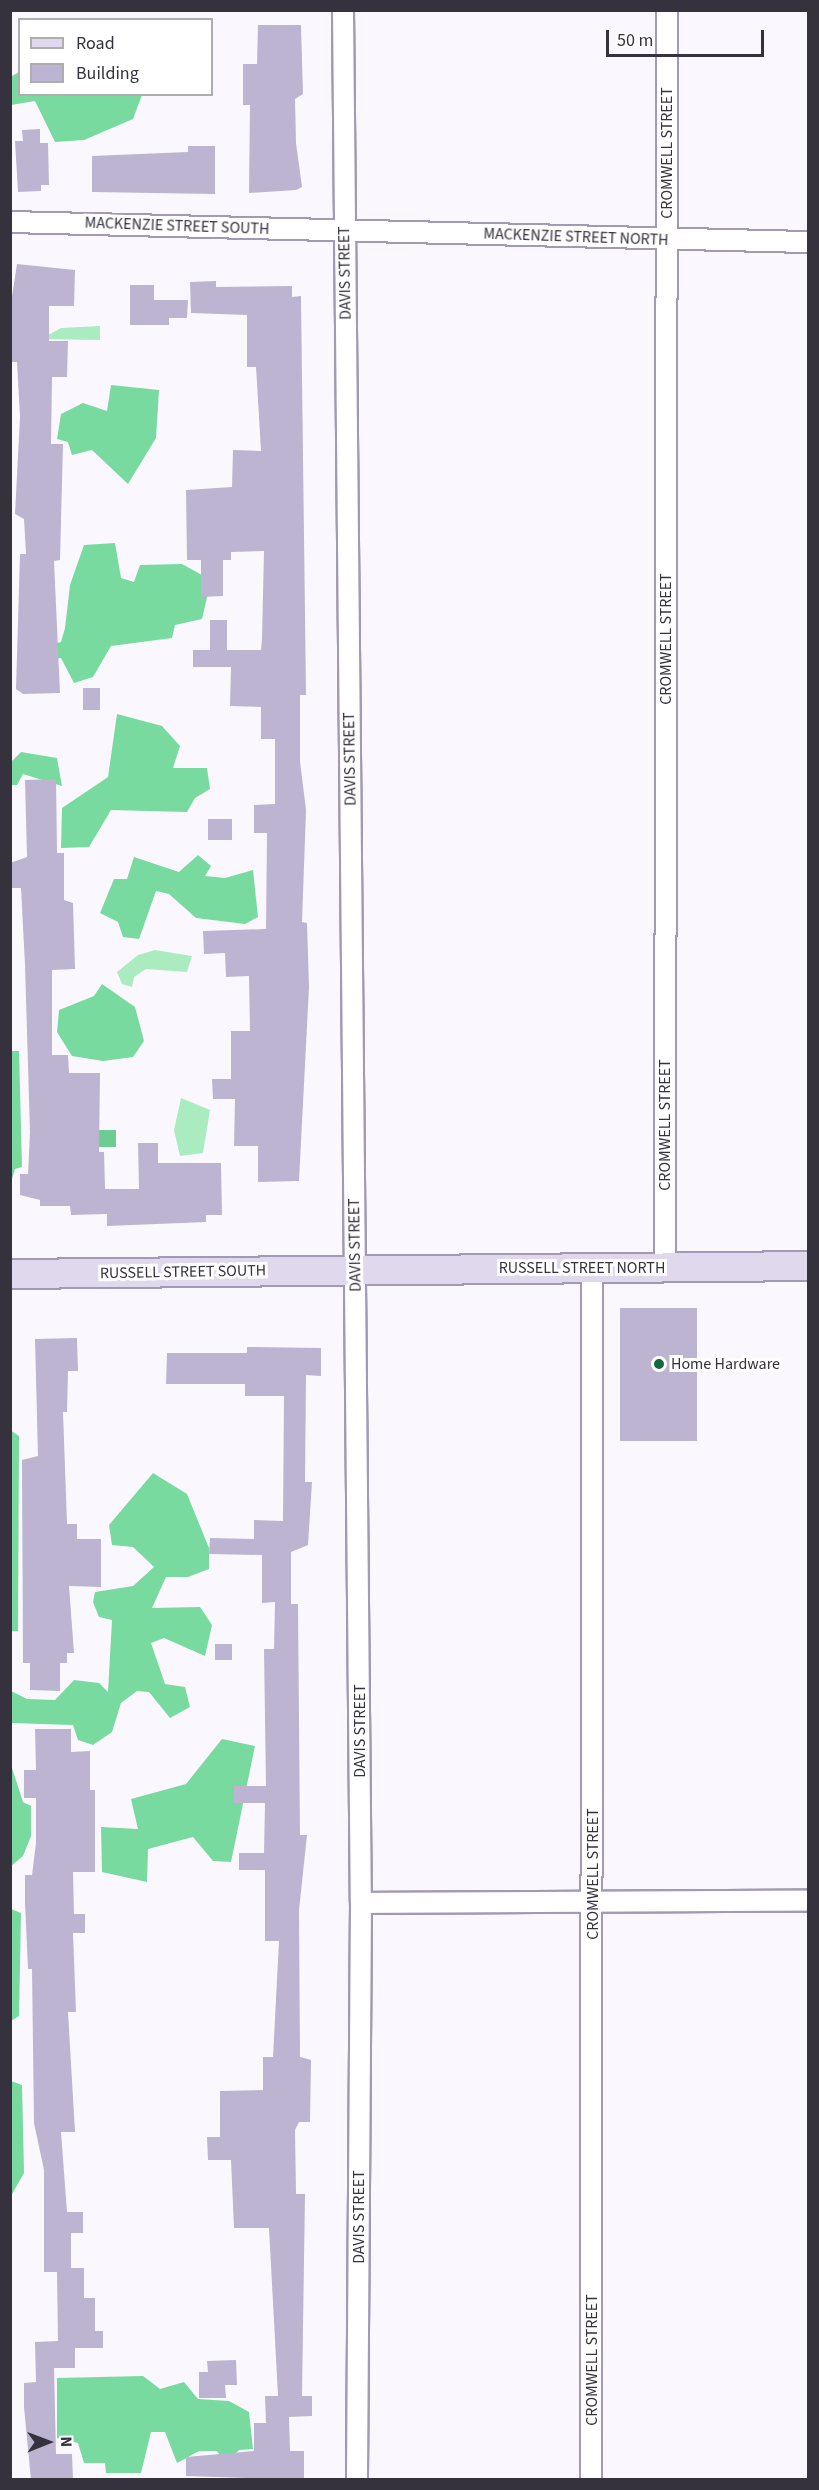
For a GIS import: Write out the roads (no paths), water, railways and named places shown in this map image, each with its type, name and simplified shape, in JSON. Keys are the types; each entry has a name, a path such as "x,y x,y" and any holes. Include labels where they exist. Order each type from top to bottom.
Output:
{"street":[{"name":"DAVIS STREET","path":"344,10 344,231 361,1903 357,2480"},
{"name":"CROMWELL STREET","path":"664,1268 667,10"},
{"name":"MACKENZIE STREET SOUTH","path":"10,222 344,231"},
{"name":"MACKENZIE STREET NORTH","path":"344,231 808,242"},
{"name":"RUSSELL STREET NORTH","path":"356,1271 808,1266"},
{"name":"CROMWELL STREET","path":"591,2480 592,1268"},
{"name":"RUSSELL STREET SOUTH","path":"10,1274 356,1271"},
{"path":"361,1903 808,1901"}],"place":[{"name":"Home Hardware","path":"659,1364"}]}
